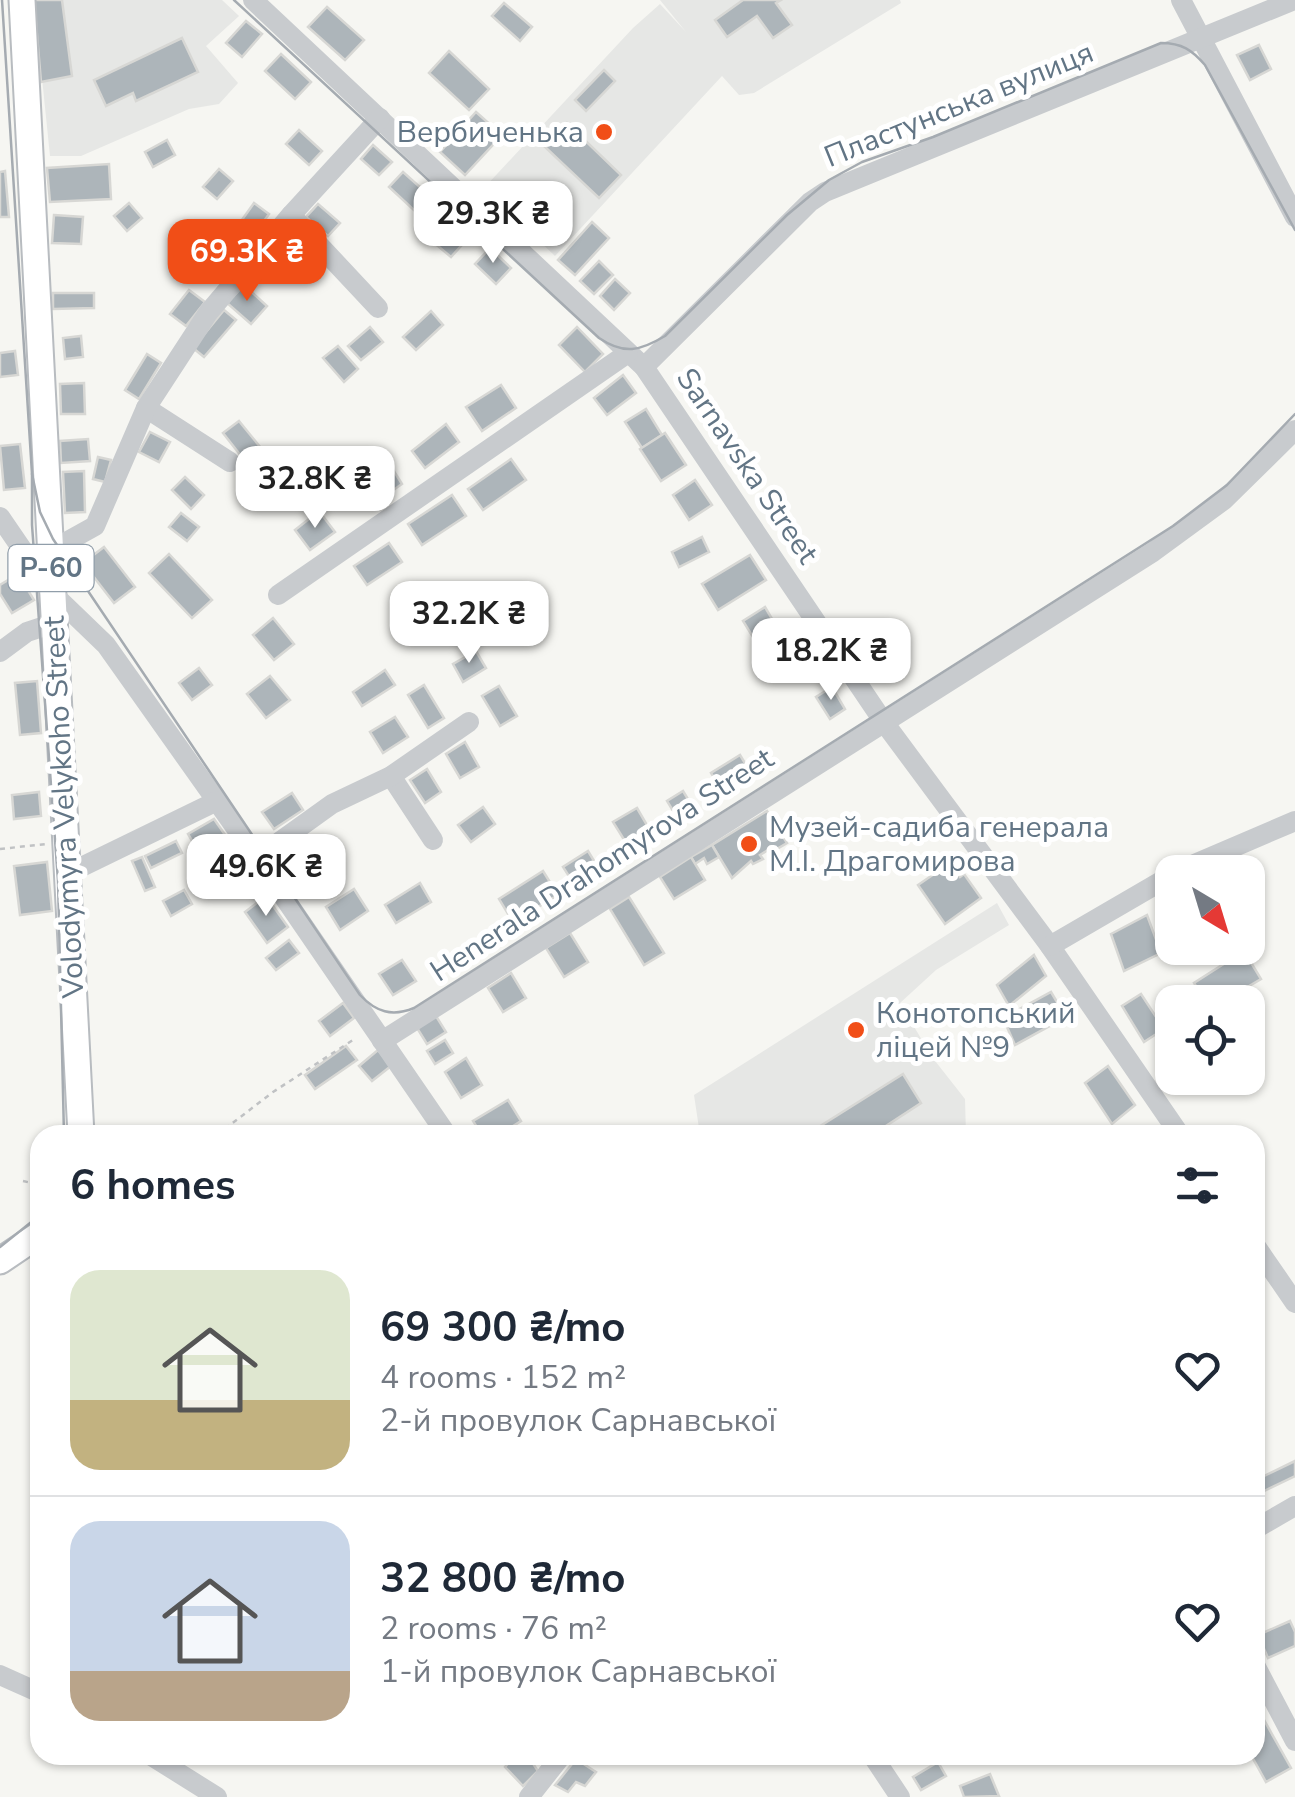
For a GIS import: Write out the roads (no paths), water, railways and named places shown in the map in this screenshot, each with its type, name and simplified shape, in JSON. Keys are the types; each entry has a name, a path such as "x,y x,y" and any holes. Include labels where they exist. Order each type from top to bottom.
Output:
{"main road":[{"name":"Volodymyra Velykoho Street","path":"22,0 80,1125"},
{"path":"0,1261 30,1241"}],"street":[{"path":"1180,0 1295,217"},
{"name":"Пластунська вулиця","path":"278,595 636,360 825,192 1294,0"},
{"name":"Sarnavska Street","path":"260,3 636,360 884,720 1050,946 1173,1125"},
{"path":"50,551 95,526 146,408 208,313 291,214 380,118"},
{"path":"291,214 378,308"},
{"path":"146,408 230,462"},
{"name":"Henerala Drahomyrova Street","path":"382,1041 1153,552 1224,500 1295,430"},
{"path":"0,517 52,593 106,645 440,1125"},
{"path":"0,652 27,632 54,623"},
{"path":"257,858 332,804 391,776 468,722"},
{"path":"391,776 433,840"},
{"path":"69,873 217,801"},
{"path":"1217,855 1295,821"},
{"path":"1050,946 1155,885"},
{"path":"1265,1260 1295,1303"},
{"path":"1265,1523 1295,1506"},
{"path":"0,1675 30,1688"},
{"path":"1265,1685 1295,1741"},
{"path":"166,1765 217,1797"},
{"path":"529,1797 554,1765"},
{"path":"877,1765 900,1797"}],"tram line":[{"path":"2,0 32,525 58,881 64,1125"},
{"path":"234,0 599,338 624,349 640,348 665,336 787,215 829,180 862,162 933,137 1161,43 1186,48 1205,65 1295,230"},
{"path":"32,474 40,512 53,539 360,995 378,1009 399,1012 414,1008 1173,526 1227,485 1295,414"},
{"path":"0,1247 30,1223"}],"place":[{"name":"Вербиченька","path":"604,132"},
{"name":"Музей-садиба генерала М.І. Драгомирова","path":"749,844"},
{"name":"Конотопський ліцей №9","path":"856,1030"}]}
